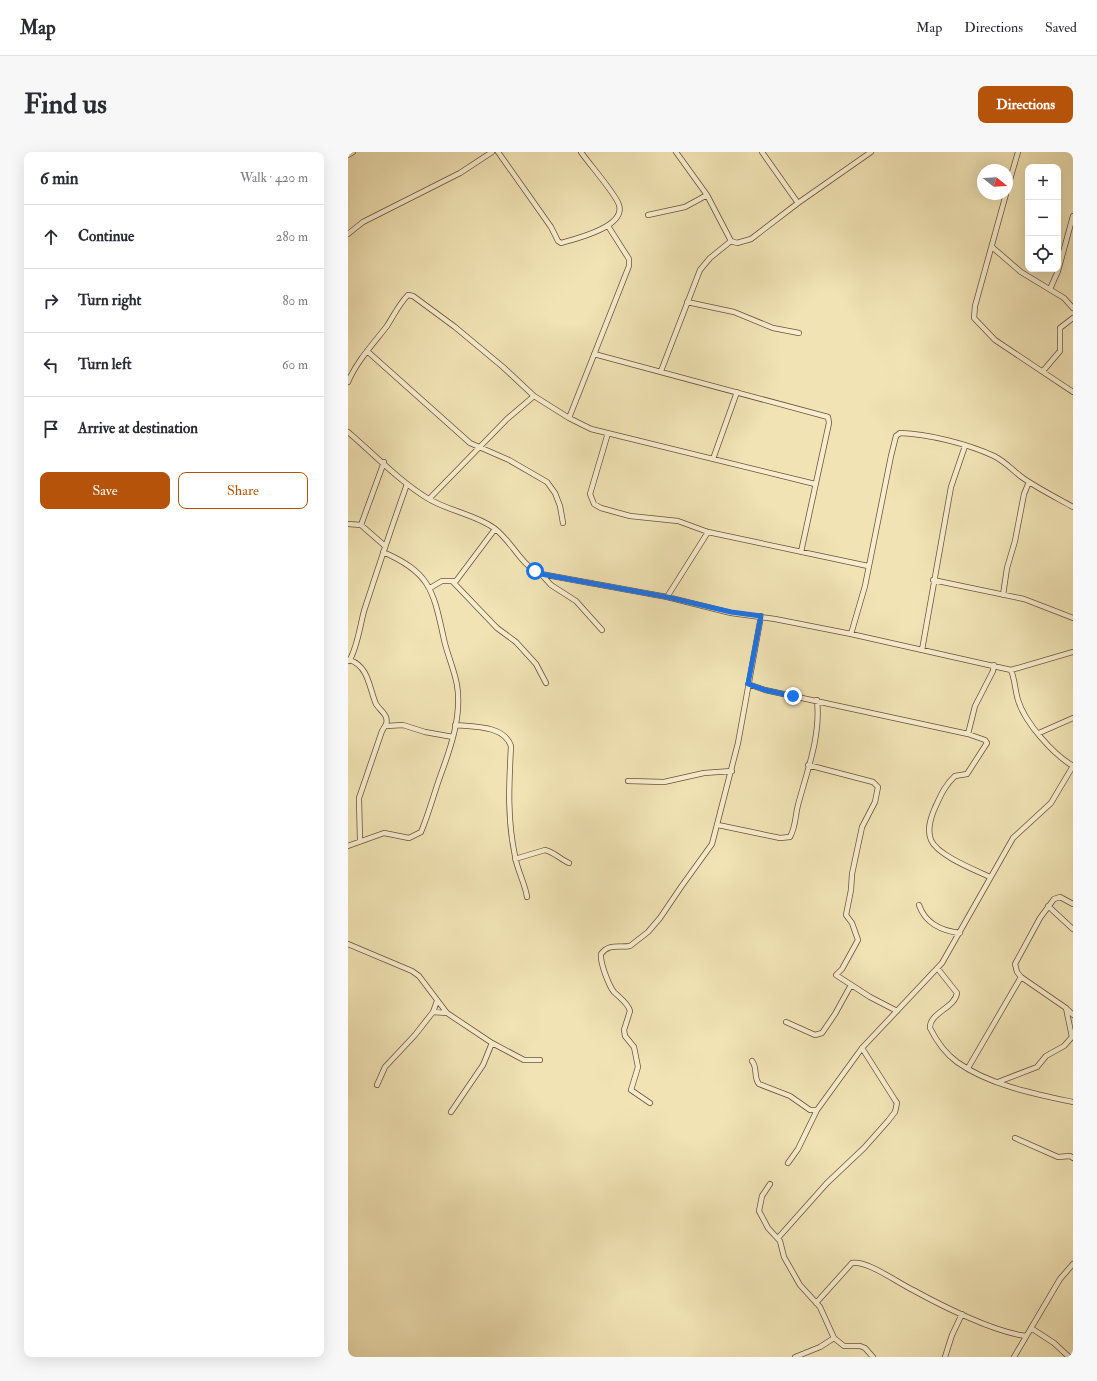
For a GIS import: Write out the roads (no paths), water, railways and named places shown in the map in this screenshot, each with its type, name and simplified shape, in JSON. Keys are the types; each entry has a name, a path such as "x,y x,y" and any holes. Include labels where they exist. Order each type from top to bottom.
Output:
{"street":[{"path":"348,155 353,152"},
{"path":"348,234 363,222 460,173 492,152"},
{"path":"498,152 551,227 559,242 599,231 608,226 617,217 619,205 581,152"},
{"path":"676,152 707,195 731,241 737,243 751,239 798,202 871,152"},
{"path":"762,152 798,202"},
{"path":"1013,169 1018,152"},
{"path":"648,215 685,207 707,195"},
{"path":"1004,200 975,306 974,318 976,323 995,340 1073,392"},
{"path":"1050,289 1058,271 1073,216"},
{"path":"569,418 629,266 629,259 608,226"},
{"path":"661,371 700,270 710,258 731,241"},
{"path":"992,247 1021,272 1064,298 1073,308"},
{"path":"348,382 367,351 386,326 402,301 408,295 413,296 455,327 503,367 534,396 569,418 591,429 815,484"},
{"path":"687,302 734,312 773,328 799,333"},
{"path":"1043,371 1060,351 1060,328 1073,318"},
{"path":"367,351 470,443 481,446 509,460 546,482 554,493 560,506 563,523"},
{"path":"594,354 828,417 830,423 815,484 801,552"},
{"path":"713,459 737,392"},
{"path":"429,499 507,419 534,396"},
{"path":"348,432 384,462 407,484 429,499 482,521 495,529 513,547 530,569 541,574 667,597 718,610 761,616 851,634 1011,670 1073,652"},
{"path":"851,634 865,586 896,436 900,433 935,437 994,456 1008,464 1029,482 1073,507"},
{"path":"608,434 590,494 594,504 601,508 630,516 678,521 708,532 868,566"},
{"path":"922,650 933,580 942,542 951,487 965,446"},
{"path":"361,525 384,462"},
{"path":"1002,595 1007,568 1015,541 1024,494 1029,482"},
{"path":"360,841 359,798 382,731 386,726 386,717 375,702 365,670 358,663 349,661 383,552 407,484"},
{"path":"348,524 361,525 385,546"},
{"path":"453,582 470,563 495,529"},
{"path":"667,597 708,532"},
{"path":"348,846 384,833 409,838 421,832 447,761 456,725 458,706 457,685 446,650 430,588 419,572 404,561 383,552"},
{"path":"541,574 558,591 576,601 602,630"},
{"path":"933,580 1024,599 1073,618"},
{"path":"430,588 442,581 453,582 497,628 516,642 536,664 546,683"},
{"path":"650,1103 631,1090 638,1067 634,1047 625,1036 624,1030 630,1011 628,1005 611,988 602,964 601,954 616,945 630,946 654,926 712,844 732,771 761,616"},
{"path":"968,734 975,706 993,671 994,665"},
{"path":"788,1163 798,1149 817,1110 862,1048 938,969 1014,838 1051,803 1073,766 1054,752 1027,717 1018,701 1011,670"},
{"path":"748,684 765,690 817,700 968,734 985,740 987,743 967,774 955,776 941,792 930,822 929,835 933,844 951,859 990,877"},
{"path":"718,825 780,838 790,837 796,823 798,807 805,786 808,765 817,732 819,715 817,700"},
{"path":"1039,733 1073,718"},
{"path":"386,726 403,724 425,732 453,737"},
{"path":"456,725 498,732 509,740 511,746 508,793 509,823 515,858 525,886 527,898"},
{"path":"808,765 873,782 878,787 875,802 862,827 847,905 846,915 852,923 858,940 842,969 836,976 870,997 897,1011"},
{"path":"628,781 664,782 704,773 732,771"},
{"path":"515,858 545,850 550,851 562,860 569,862"},
{"path":"1073,904 1057,897 1048,906 1015,964 1017,972 1021,977 1066,1008 1073,1015"},
{"path":"919,905 922,913 941,929 960,933"},
{"path":"1048,906 1073,929"},
{"path":"348,944 412,971 419,976 447,1013 492,1042 524,1060 540,1060"},
{"path":"938,969 957,993 952,1002 932,1020 930,1028 950,1056 968,1068 998,1082 1073,1102"},
{"path":"968,1068 1021,977"},
{"path":"786,1022 814,1035 822,1033 832,1020 851,985"},
{"path":"376,1085 385,1067 406,1047 433,1012 437,1001"},
{"path":"998,1082 1037,1067 1046,1056 1068,1042 1072,1037 1066,1008"},
{"path":"433,1012 447,1013"},
{"path":"451,1112 482,1065 492,1042"},
{"path":"778,1238 831,1179 864,1148 895,1112 895,1100 862,1048"},
{"path":"752,1061 755,1067 756,1081 763,1087 790,1096 810,1110 817,1110"},
{"path":"1015,1138 1058,1157 1070,1156 1073,1158"},
{"path":"770,1184 762,1196 759,1211 768,1228 778,1238 784,1257 800,1285 816,1303 830,1326 834,1338 844,1346 860,1346 865,1348 873,1357"},
{"path":"816,1303 852,1263 856,1262 862,1263 914,1291 962,1314 1004,1331 1026,1336"},
{"path":"1014,1357 1060,1279 1073,1264"},
{"path":"945,1357 952,1335 962,1314"},
{"path":"1030,1328 1054,1343 1069,1357"},
{"path":"795,1357 820,1348 834,1338"}]}
